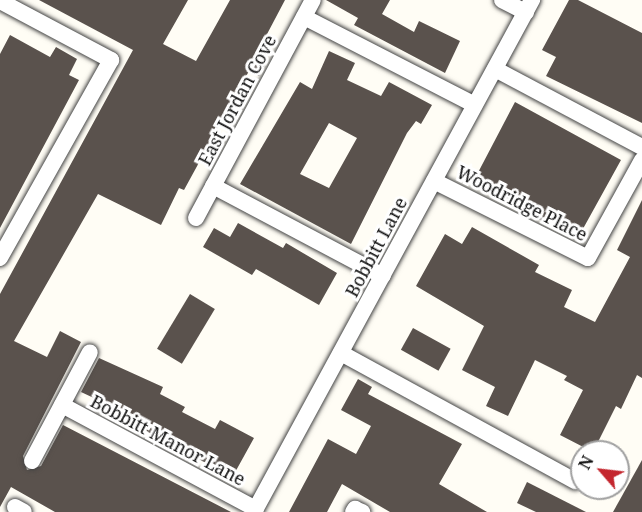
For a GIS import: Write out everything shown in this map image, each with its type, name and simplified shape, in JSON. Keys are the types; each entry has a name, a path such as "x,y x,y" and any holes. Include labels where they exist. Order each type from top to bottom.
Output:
{"street":[{"name":"East Jordan Cove","path":"196,218 313,0"},
{"path":"502,0 529,6"},
{"path":"0,258 111,60 1,5"},
{"name":"Bobbitt Lane","path":"255,510 529,6"},
{"path":"304,17 476,105"},
{"path":"495,69 642,147"},
{"name":"Woodridge Place","path":"434,181 588,258 642,160"},
{"path":"213,186 382,276"},
{"path":"32,461 90,352"},
{"path":"341,353 570,478"},
{"name":"Bobbitt Manor Lane","path":"62,405 255,510"}],"building":[{"path":"39,0 188,0 163,44 196,61 230,0 285,0 256,55 267,61 259,76 249,71 184,190 179,188 161,225 98,194 14,341 47,357 60,331 81,342 23,456 27,470 41,466 63,425 231,512 55,512 11,487 0,507 0,294 133,50"},
{"path":"326,0 390,0 382,14 414,32 419,21 460,41 445,73 354,25 358,18"},
{"path":"569,0 578,0 642,33 642,123 546,76 556,57 542,50"},
{"path":"10,35 50,57 56,47 77,59 69,75 79,80 0,228 0,54"},
{"path":"329,51 355,63 347,80 381,96 389,82 432,105 421,124 416,121 407,133 351,244 240,184 300,82 312,89","holes":["329,123 357,138 329,188 300,174"]},
{"path":"515,102 621,160 579,236 559,225 557,229 472,184"},
{"path":"642,200 642,378 637,375 621,409 616,406 599,440 570,440 560,435 583,390 564,380 567,376 535,360 508,416 486,406 495,387 462,370 484,326 416,286 445,234 462,244 472,227 539,265 535,272 572,290 564,307 595,322 630,257 617,250"},
{"path":"238,223 283,248 286,243 337,273 319,305 256,269 252,275 203,247 214,228 230,237"},
{"path":"190,294 215,309 182,364 157,349"},
{"path":"413,328 451,349 438,371 401,350"},
{"path":"99,358 163,387 160,394 185,407 182,412 215,429 220,420 254,438 233,476 169,445 112,410 113,407 81,392"},
{"path":"358,379 372,387 368,394 462,444 439,484 487,512 390,512 342,484 327,512 289,512 328,439 356,454 371,426 341,410"},
{"path":"642,460 642,512 613,512 620,500 630,500 630,482"},
{"path":"527,482 586,512 536,512 517,503"}]}
